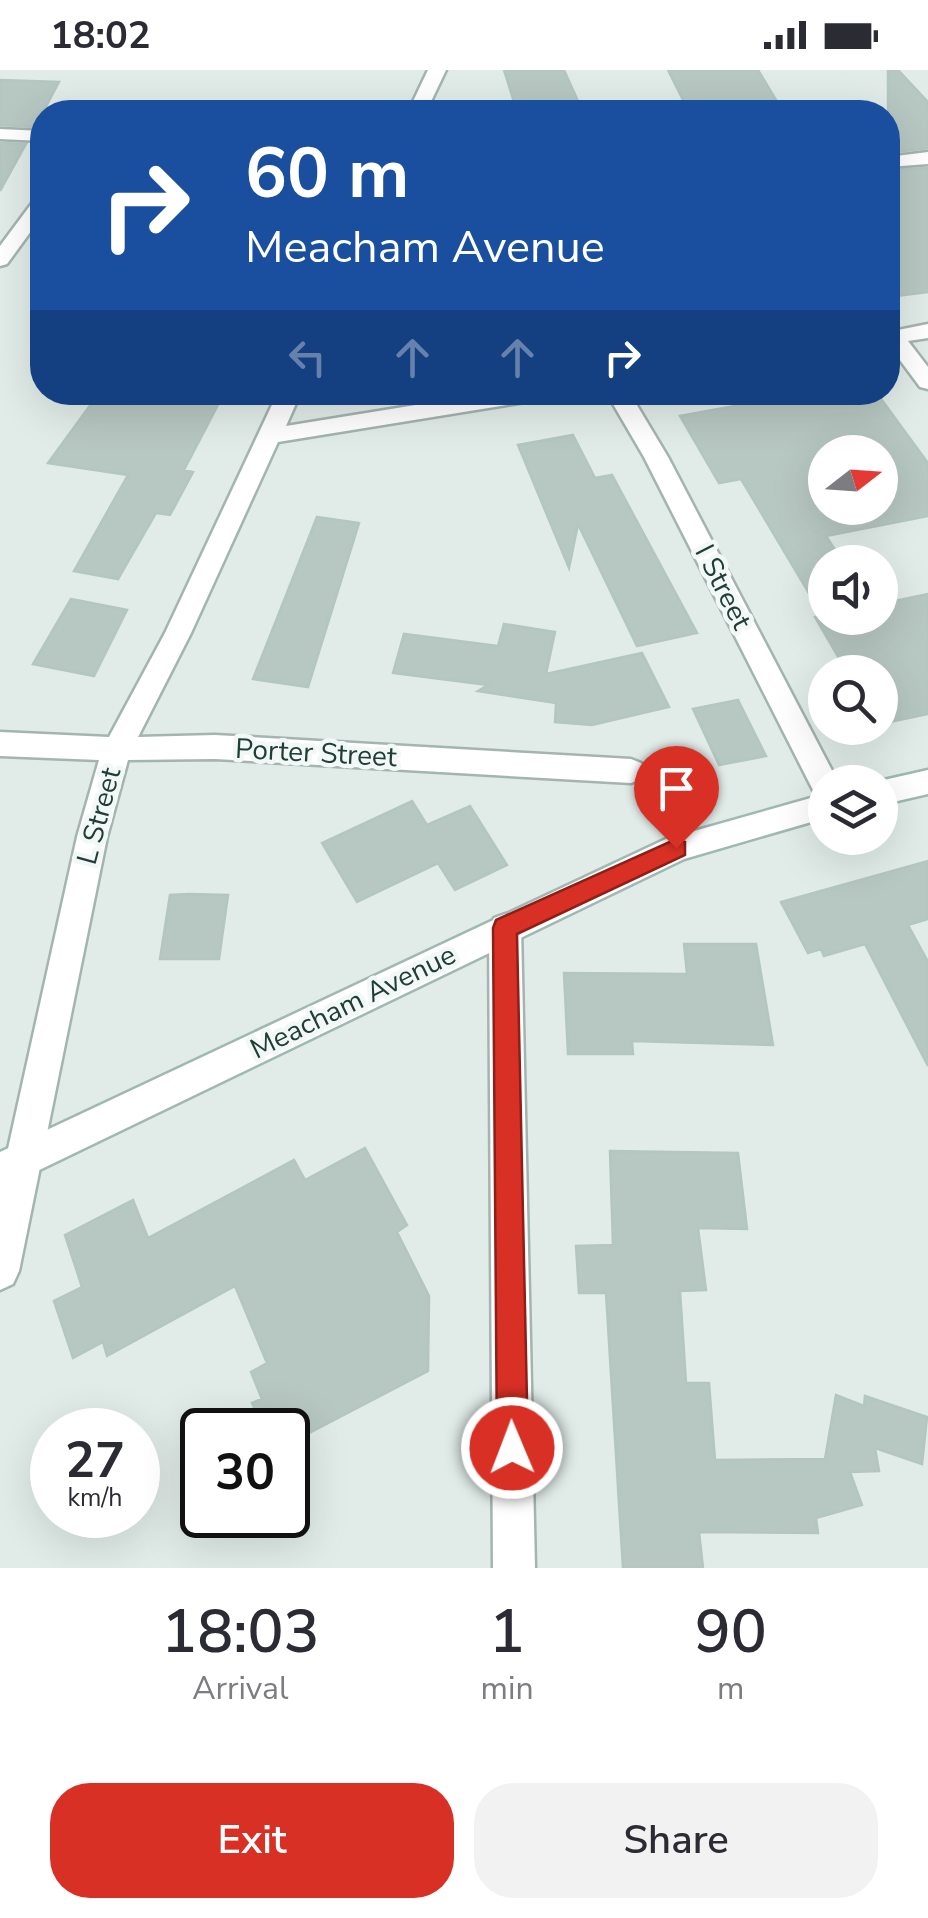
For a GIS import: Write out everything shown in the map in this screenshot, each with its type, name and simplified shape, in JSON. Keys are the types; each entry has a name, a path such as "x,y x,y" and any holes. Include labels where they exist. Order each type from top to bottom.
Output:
{"street":[{"path":"423,100 437,70"},
{"path":"0,134 30,135"},
{"path":"900,161 928,158"},
{"path":"0,260 30,219"},
{"path":"900,336 928,332"},
{"path":"900,349 928,382"},
{"name":"L Street","path":"0,1271 12,1166 92,836 117,750 178,634 284,405"},
{"path":"270,436 463,405"},
{"name":"I Street","path":"625,405 815,765"},
{"name":"Porter Street","path":"0,744 117,750 215,747 631,771"},
{"path":"898,789 928,782"},
{"name":"Meacham Avenue","path":"12,1166 676,848 808,811"},
{"path":"505,928 514,1568"}],"building":[{"path":"504,70 564,70 577,100 513,100"},
{"path":"668,70 758,70 776,100 683,100"},
{"path":"888,70 898,70 928,102 928,148 900,152 900,100 888,100"},
{"path":"0,80 59,82 49,100 30,100 30,127 0,125"},
{"path":"0,143 26,144 0,191"},
{"path":"928,168 928,292 900,296 900,169"},
{"path":"90,405 218,405 184,470 193,472 170,515 156,513 118,579 74,571 128,475 48,463"},
{"path":"740,405 886,405 928,463 928,516 898,522 898,435 808,435 808,525 882,525 826,536 832,545 808,545 808,591 741,479 719,483 680,416"},
{"path":"573,435 595,478 612,475 697,633 637,646 578,524 569,568 518,445"},
{"path":"317,517 359,523 308,687 253,679"},
{"path":"928,594 928,714 898,720 898,655 837,655 825,635 898,635 898,600"},
{"path":"71,599 127,610 94,676 33,664"},
{"path":"504,624 555,632 546,674 642,653 669,707 592,725 555,722 556,703 478,691 488,685 393,673 404,634 498,646"},
{"path":"738,700 766,756 719,765 693,709"},
{"path":"412,801 427,825 470,806 507,865 455,890 438,863 357,902 322,843"},
{"path":"928,861 928,919 908,925 928,962 928,1066 865,944 824,956 821,949 808,953 781,902"},
{"path":"170,895 228,895 219,959 160,959"},
{"path":"684,944 756,944 773,1045 632,1041 633,1054 568,1054 564,973 687,974"},
{"path":"365,1148 407,1225 397,1232 429,1296 428,1371 310,1433 310,1408 254,1408 252,1403 262,1399 251,1372 267,1363 235,1286 107,1356 103,1342 73,1358 54,1301 82,1287 65,1235 133,1200 148,1238 294,1160 305,1180"},
{"path":"610,1151 738,1153 747,1229 698,1228 706,1290 680,1291 686,1383 709,1383 715,1460 825,1459 836,1395 864,1406 865,1396 927,1417 922,1464 875,1448 879,1471 850,1472 862,1505 816,1518 818,1533 699,1532 703,1568 623,1568 606,1293 579,1293 576,1246 613,1245"}],"route":[{"path":"512,1448 505,928 676,848"}]}
